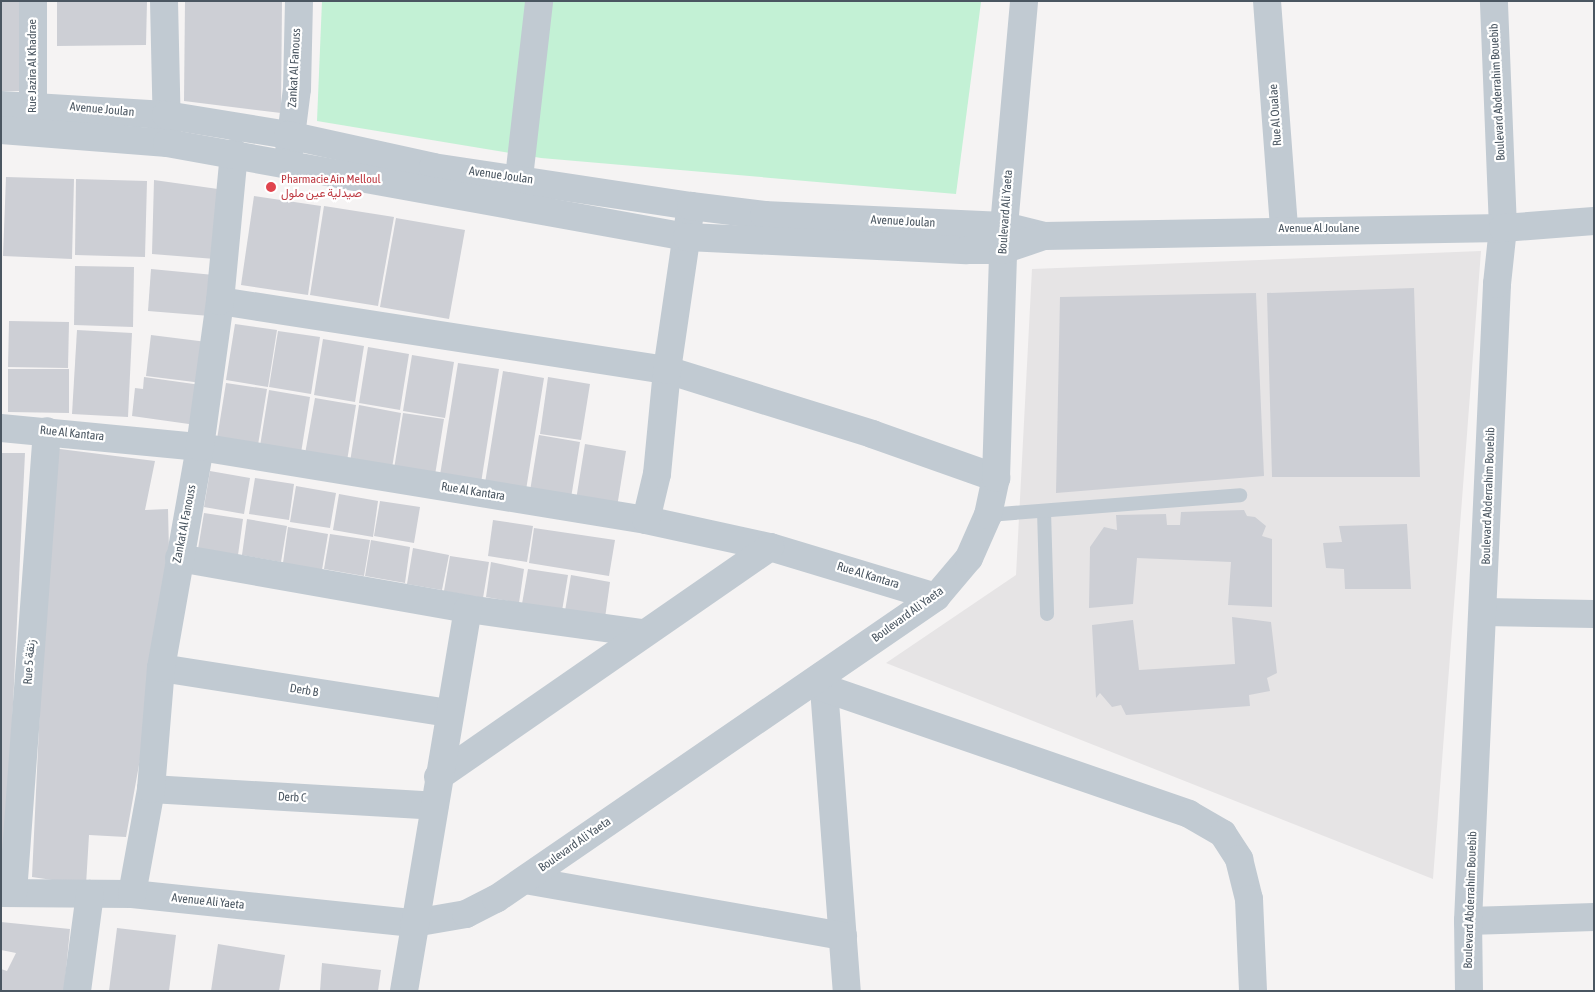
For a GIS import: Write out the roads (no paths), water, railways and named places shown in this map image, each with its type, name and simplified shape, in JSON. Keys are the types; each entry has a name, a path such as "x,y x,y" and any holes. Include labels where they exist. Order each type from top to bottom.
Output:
{"street":[{"name":"Rue Jazira Al Khadrae","path":"33,1 34,118"},
{"path":"164,1 167,143"},
{"name":"Zankat Al Fanouss","path":"288,164 288,134 297,89 298,1"},
{"path":"516,205 521,178 539,1"},
{"name":"Boulevard Ali Yaeta","path":"414,923 466,914 525,880 824,682 936,597 969,558 988,516 996,478 1003,238 1024,1"},
{"name":"Rue Al Oualae","path":"1268,1 1284,229"},
{"name":"Boulevard Abderrahim Bouebib","path":"1469,991 1468,921 1484,612 1497,284 1503,228 1494,1"},
{"name":"Avenue Joulan","path":"1,105 34,118 686,237 1003,238"},
{"name":"Avenue Joulan","path":"1,130 34,118 166,115 288,134 433,167 521,178 691,206 764,215 1003,238"},
{"name":"Zankat Al Fanouss","path":"132,894 150,789 161,668 178,558 200,447 220,301 234,154"},
{"path":"646,520 657,474 667,370 691,206"},
{"name":"Avenue Al Joulane","path":"1003,238 1284,229 1503,228 1594,221"},
{"path":"220,301 667,370 872,434 996,478"},
{"name":"Rue Al Kantara","path":"1,428 200,447 646,520 770,547 936,597"},
{"name":"Rue 5 زنقة","path":"7,893 46,431"},
{"path":"438,777 642,632 770,547"},
{"path":"178,558 468,609 642,632"},
{"path":"404,991 448,714 468,609"},
{"path":"1484,612 1594,614"},
{"name":"Derb B","path":"161,668 448,714"},
{"path":"847,991 824,682 1189,814 1223,834 1239,859 1249,899 1253,991"},
{"name":"Derb C","path":"150,789 434,806"},
{"path":"525,880 843,936"},
{"name":"Avenue Ali Yaeta","path":"7,893 132,894 414,923"},
{"path":"77,991 90,894"},
{"path":"1468,921 1594,918"}],"lane":[{"path":"988,516 1240,495"},
{"path":"1044,511 1046,614"}],"place":[{"name":"Pharmacie Ain Melloul صيدلية عين ملول","path":"271,187"}]}
